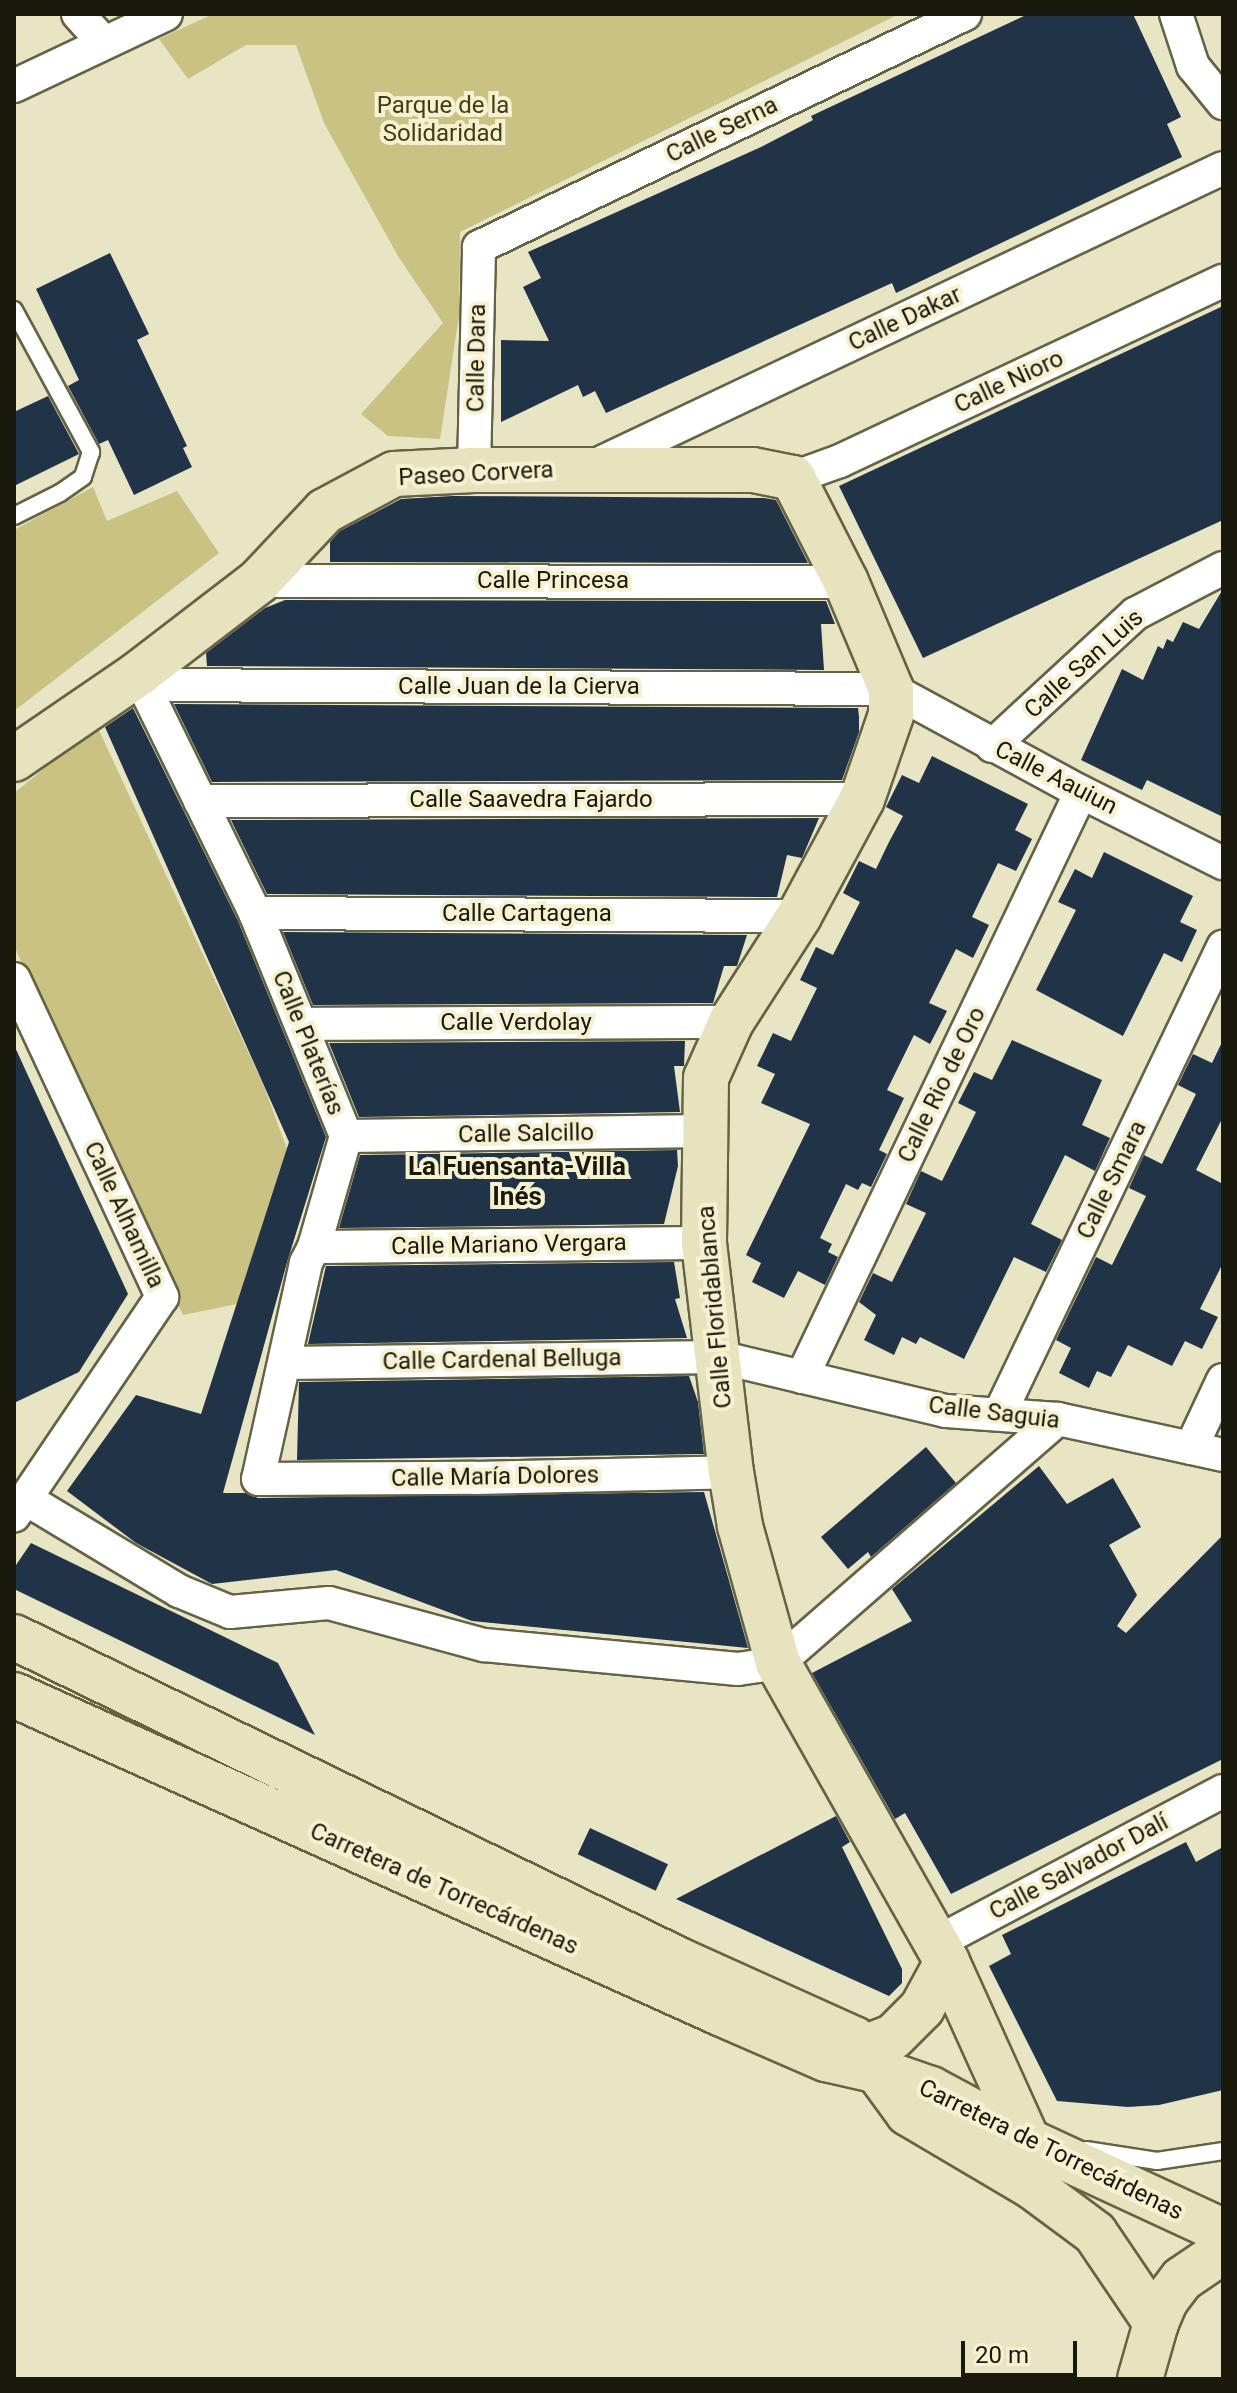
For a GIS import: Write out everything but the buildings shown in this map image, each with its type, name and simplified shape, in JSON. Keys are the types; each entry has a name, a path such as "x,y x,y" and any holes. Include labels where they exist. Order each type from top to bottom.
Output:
{"street":[{"path":"78,14 104,43"},
{"path":"14,86 166,14"},
{"name":"Calle Serna","path":"479,247 921,23 965,14"},
{"path":"1176,14 1193,66 1223,103"},
{"name":"Calle Dakar","path":"587,470 1223,168"},
{"name":"Calle Dara","path":"474,470 479,247"},
{"name":"Calle Nioro","path":"793,478 840,461 1223,281"},
{"name":"Paseo Corvera","path":"14,759 143,680 259,581 325,511 394,474 474,470 753,470 793,478"},
{"name":"Calle Floridablanca","path":"793,478 846,582 891,689 891,715 862,799 799,916 731,1022 706,1078 704,1243 731,1472 740,1526 778,1663 941,1953 1028,2141"},
{"name":"Calle San Luis","path":"992,746 1135,614 1223,568"},
{"name":"Calle Princesa","path":"259,581 846,582"},
{"name":"Calle Juan de la Cierva","path":"143,680 891,689"},
{"name":"Calle Platerías","path":"143,680 255,913 346,1136 314,1247 306,1263 258,1479"},
{"name":"Calle Aauiun","path":"891,689 992,746 1223,863"},
{"name":"Calle Rio de Oro","path":"802,1377 1081,792"},
{"name":"Calle Saavedra Fajardo","path":"200,801 862,799"},
{"name":"Calle Cartagena","path":"255,913 799,916"},
{"name":"Calle Smara","path":"1000,1413 1223,947"},
{"name":"Calle Alhamilla","path":"14,979 162,1297 20,1508"},
{"name":"Calle Verdolay","path":"301,1024 731,1022"},
{"name":"Calle Salcillo","path":"346,1136 706,1131"},
{"name":"Calle Mariano Vergara","path":"314,1247 704,1243"},
{"name":"Calle Saguia","path":"719,1357 946,1411 1058,1419 1223,1455"},
{"name":"Calle Cardenal Belluga","path":"285,1363 719,1357"},
{"path":"1191,1448 1223,1380"},
{"path":"20,1508 179,1591 230,1612 329,1603 484,1645 738,1669 778,1663 1058,1419"},
{"name":"Calle María Dolores","path":"258,1479 731,1472"},
{"path":"14,1637 679,1960 854,2039 870,2060 922,2008 941,1953"},
{"name":"Carretera de Torrecárdenas","path":"14,1695 826,2059 870,2060 1028,2141 1223,2231"},
{"path":"299,1824 315,1782"},
{"name":"Calle Salvador Dalí","path":"941,1953 1223,1791"},
{"name":"Carretera de Torrecárdenas","path":"870,2060 908,2113 1033,2187 1095,2233 1156,2323"},
{"path":"1140,2379 1156,2323 1182,2279 1223,2251"}],"lane":[{"path":"14,310 91,452 83,477 60,493 14,516"},
{"path":"1028,2141 1157,2161 1223,2151"}],"green space":[{"name":"Parque de la Solidaridad","path":"213,14 895,16 460,232 459,316 440,439 388,436 361,414 443,323 398,256 324,123 296,45 246,45 188,79 159,39"},
{"path":"93,487 107,521 177,491 219,553 14,711 14,530"},
{"path":"97,726 263,1084 287,1149 242,1303 183,1315 14,946 14,793"}],"district":[{"name":"La Fuensanta-Villa Inés","path":"517,1182"}]}
